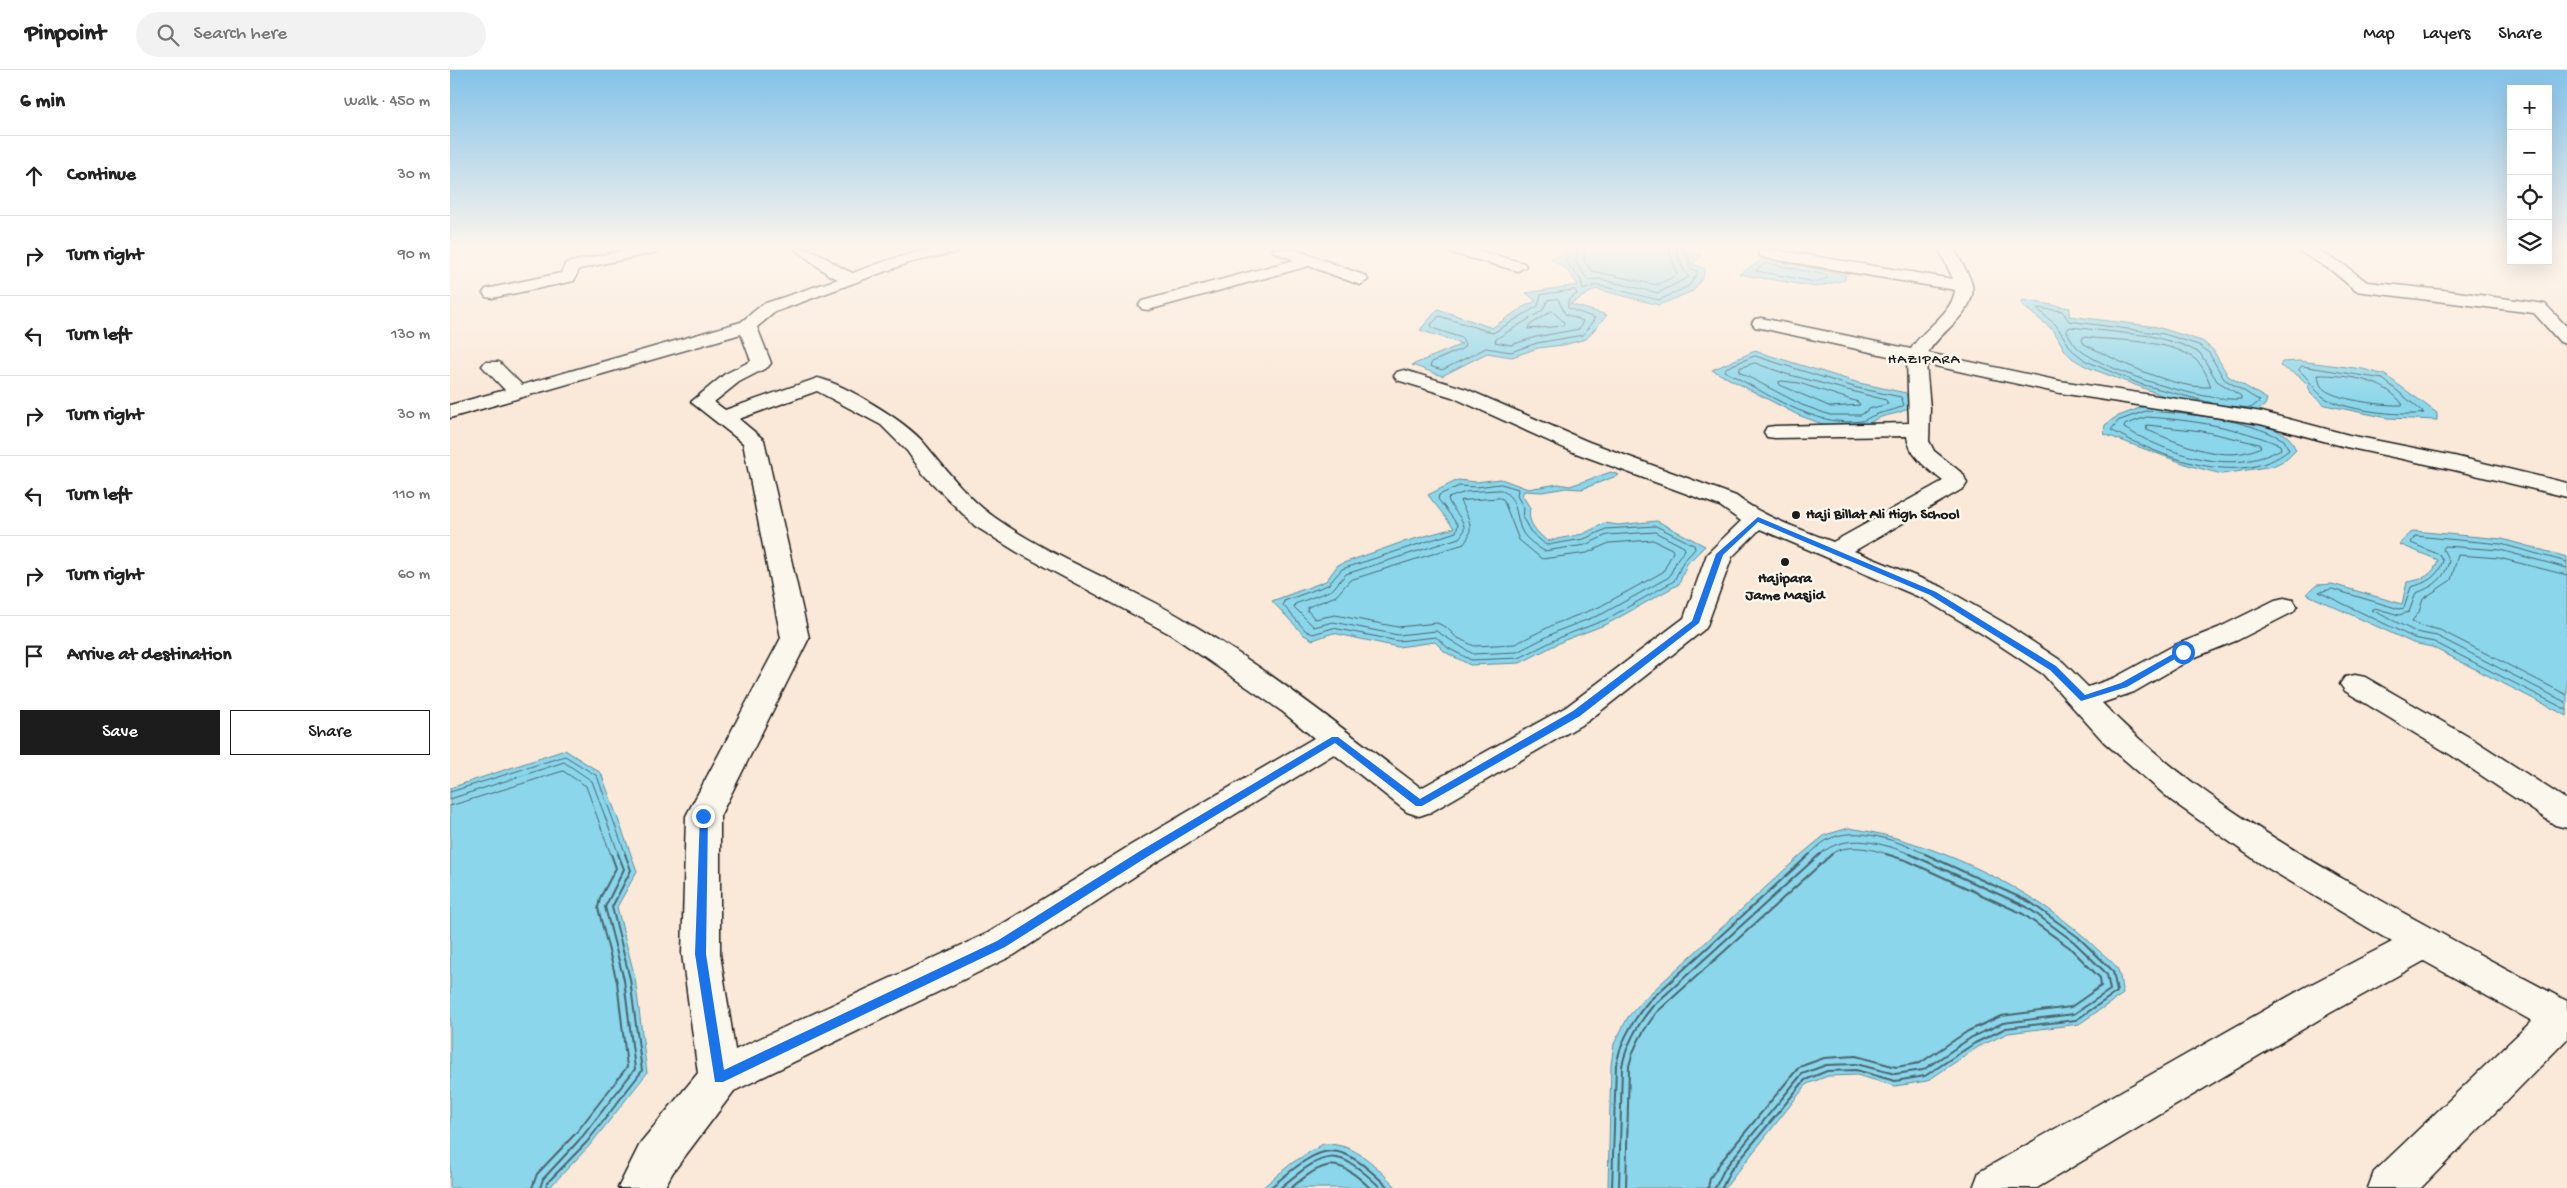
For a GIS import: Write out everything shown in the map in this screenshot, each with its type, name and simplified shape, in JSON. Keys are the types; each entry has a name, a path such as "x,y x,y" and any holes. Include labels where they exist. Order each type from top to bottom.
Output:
{"street":[{"path":"450,412 517,391 747,326 769,308 789,301"},
{"path":"1148,305 1162,301"},
{"path":"1835,551 1956,483 1955,480 1928,457 1920,444 1917,429 1920,417 1916,382 1918,355 1960,301"},
{"path":"2489,301 2539,308 2558,308"},
{"path":"2539,308 2567,338"},
{"path":"1761,323 1918,355 2060,387 2262,418 2356,443 2454,463 2567,490"},
{"path":"719,1078 701,954 703,816 794,638 753,440 701,402 732,378 761,363 747,326"},
{"path":"492,366 517,391"},
{"path":"1404,376 1459,393 1581,447 1728,500 1739,510 1758,519 1933,593 2053,668 2084,699 2115,735 2184,793 2272,855 2424,944 2564,1020 2390,1188"},
{"path":"723,418 818,384 888,421 916,446 932,470 984,520 1042,556 1180,628 1294,705 1419,804 1577,714 1696,622 1720,554 1758,519"},
{"path":"1775,432 1917,429"},
{"path":"2084,699 2124,685 2183,652 2228,634 2284,606"},
{"path":"2355,684 2426,723 2501,770 2567,816"},
{"path":"640,1188 657,1157 719,1078 1001,944 1143,854 1335,739"},
{"path":"1995,1188 2316,1000 2424,944"}],"water":[{"path":"1536,301 1575,301 1570,304 1607,315 1586,339 1563,345 1538,348 1512,357 1487,353 1442,376 1412,365 1462,344 1420,330 1438,309 1492,328 1523,307"},
{"path":"1644,301 1668,301 1659,305"},
{"path":"2022,301 2030,301 2070,308 2069,316 2157,327 2202,341 2213,350 2228,376 2267,399 2265,405 2256,412 2183,403 2087,367 2072,358 2064,349 2054,331 2021,304"},
{"path":"1755,351 1859,383 1906,393 1910,407 1876,419 1867,426 1828,426 1798,415 1712,370"},
{"path":"2299,361 2363,369 2385,375 2437,413 2437,420 2388,418 2325,405 2311,394 2308,385 2299,376 2280,366 2282,362"},
{"path":"2145,406 2221,417 2262,426 2278,431 2288,437 2296,450 2287,459 2273,466 2222,474 2191,466 2104,434 2105,425 2116,417"},
{"path":"1611,472 1619,475 1582,489 1566,488 1542,492 1524,491 1522,495 1530,508 1531,522 1536,530 1547,541 1583,534 1605,523 1618,525 1657,521 1705,546 1687,564 1679,584 1607,624 1565,640 1520,663 1470,665 1445,652 1435,642 1398,647 1333,633 1313,640 1304,635 1272,601 1326,581 1338,565 1400,543 1454,528 1428,495 1458,480 1476,482 1501,479 1528,489 1558,484 1570,486"},
{"path":"2413,531 2502,539 2567,557 2567,716 2432,647 2413,643 2306,594 2317,585 2332,584 2402,604 2407,582 2427,576 2434,569 2438,560 2399,544"},
{"path":"565,750 601,773 637,871 617,907 635,978 647,1073 590,1145 549,1188 450,1188 450,788"},
{"path":"1849,828 1881,834 1949,856 2015,888 2046,907 2074,928 2111,961 2118,971 2123,994 2079,1024 2008,1033 1978,1047 1927,1081 1895,1086 1857,1075 1828,1076 1807,1084 1725,1188 1608,1188 1611,1065 1614,1044 1628,1017 1644,999 1803,853 1825,835"},
{"path":"1323,1144 1346,1147 1365,1157 1397,1188 1262,1188 1292,1163"}],"place":[{"name":"Haji Billat Ali High School","path":"1796,515"},
{"name":"Hajipara Jame Masjid","path":"1785,562"}],"district":[{"name":"HAZIPARA","path":"1924,360"}],"route":[{"path":"703,816 701,954 719,1078 1001,944 1143,854 1335,739 1419,804 1577,714 1696,622 1720,554 1758,519 1933,593 1994,629 2053,668 2084,699 2124,685 2183,652"}]}
